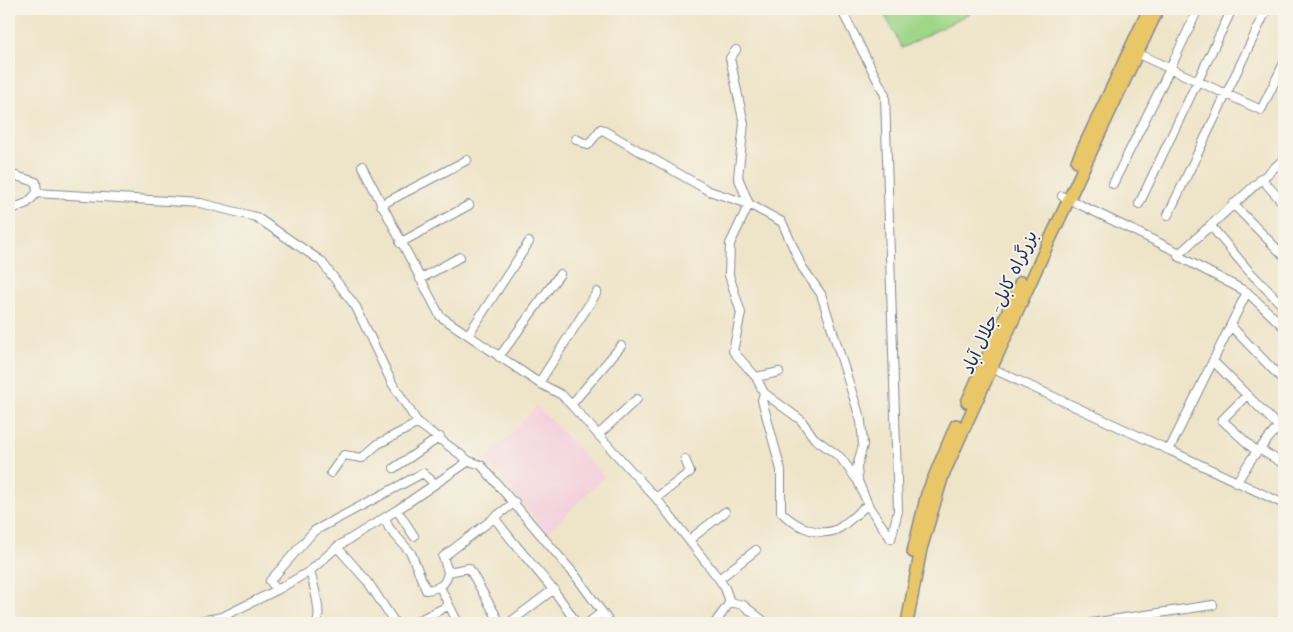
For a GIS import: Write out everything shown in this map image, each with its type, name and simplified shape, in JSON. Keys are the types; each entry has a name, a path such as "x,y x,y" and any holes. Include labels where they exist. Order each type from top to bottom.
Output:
{"highway":[{"name":"بزرگراه کابل- جلال آباد","path":"907,623 921,549 943,475 1149,9"},
{"name":"بزرگراه کابل- جلال آباد","path":"900,623 914,548 932,480 1065,197 1158,9"}],"street":[{"path":"736,50 730,58 744,124 738,178 749,204 730,244 729,275 741,313 733,352 756,377 764,393 801,420 814,438 840,457 858,481 868,504 891,539 898,511 885,96 841,9"},
{"path":"1113,184 1198,9"},
{"path":"1138,204 1232,9"},
{"path":"1168,216 1267,9"},
{"path":"1136,53 1261,110 1284,63"},
{"path":"576,138 588,145 601,129 708,191 749,204 782,222 802,266 821,294 861,421 863,445 857,467 858,481"},
{"path":"1284,158 1178,256 1247,292 1284,327"},
{"path":"381,205 466,160"},
{"path":"362,166 440,316 539,383 562,395 656,498 719,579 725,588 730,602"},
{"path":"9,174 36,182 37,194"},
{"path":"1261,178 1284,204"},
{"path":"9,210 27,203 37,194 200,203 256,217 321,261 356,306 392,383 418,424 440,437 469,461 481,464 575,575 610,623"},
{"path":"1065,197 1180,253"},
{"path":"1233,204 1284,256"},
{"path":"400,242 469,205"},
{"path":"1210,225 1248,270 1284,307"},
{"path":"468,335 529,242"},
{"path":"420,279 460,257"},
{"path":"499,357 560,274"},
{"path":"539,383 597,292"},
{"path":"1169,450 1247,292"},
{"path":"1231,326 1284,380"},
{"path":"571,405 621,346"},
{"path":"1213,361 1281,429"},
{"path":"991,368 1284,504"},
{"path":"756,377 780,372"},
{"path":"764,393 762,400 781,470 781,512 793,524 822,532 839,528 868,504"},
{"path":"1246,395 1222,420 1258,450 1284,464"},
{"path":"598,435 637,398"},
{"path":"1236,483 1258,450 1281,429 1284,420"},
{"path":"331,473 345,454 362,458 378,444 418,424"},
{"path":"394,468 440,437"},
{"path":"656,498 690,472 685,459"},
{"path":"185,623 222,617 277,590 310,571 337,546 385,518 469,461"},
{"path":"277,590 270,582 314,530 423,473 435,484"},
{"path":"385,518 389,528 411,553 425,588 440,588 444,584 448,572 443,557 515,502"},
{"path":"397,510 414,536"},
{"path":"689,540 724,512"},
{"path":"494,517 514,545 554,589 576,623"},
{"path":"337,546 368,582 395,623"},
{"path":"719,579 756,550"},
{"path":"448,572 469,568 500,623"},
{"path":"310,571 316,593 319,619 317,623"},
{"path":"440,588 458,623"},
{"path":"509,623 554,589"},
{"path":"715,623 730,602"},
{"path":"730,602 743,605 766,623"},
{"path":"1091,623 1213,605"},
{"path":"413,623 448,606"},
{"path":"588,623 601,613"}],"shaded area":[{"path":"537,406 605,477 547,533 486,460"}],"green space":[{"path":"882,9 978,9 902,48"}]}
